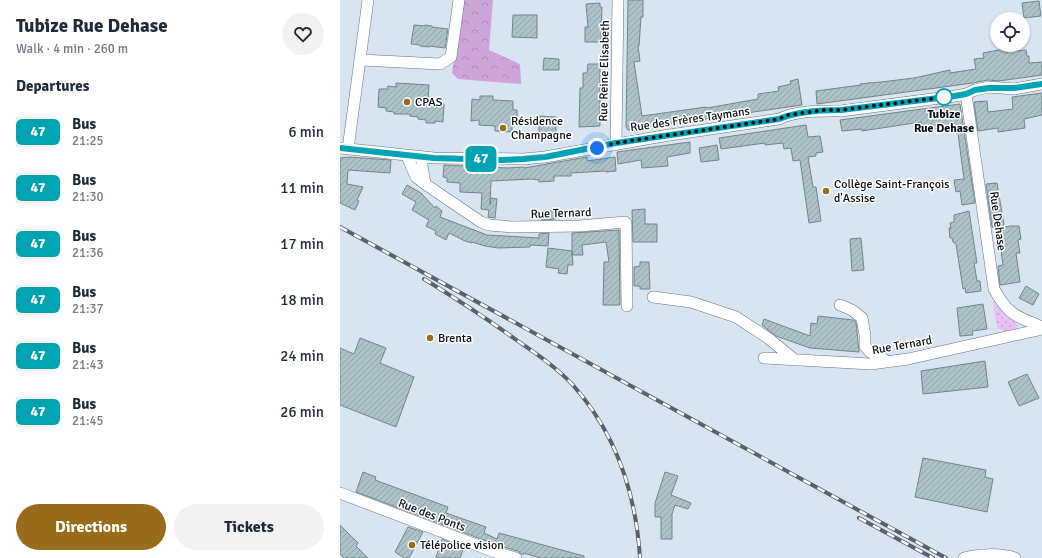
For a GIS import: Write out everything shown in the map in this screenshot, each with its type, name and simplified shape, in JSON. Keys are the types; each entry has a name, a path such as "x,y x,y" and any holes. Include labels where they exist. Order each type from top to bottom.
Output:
{"street":[{"path":"344,148 361,60 368,0"},
{"path":"361,60 440,64 451,57 459,0"},
{"name":"Rue Reine Elisabeth","path":"616,143 618,0"},
{"name":"Rue des Frères Taymans","path":"344,148 422,157 502,160 545,157 616,143 779,119 788,115 823,110 841,110 966,94 975,90 989,88 1014,88 1042,84"},
{"name":"Rue Dehase","path":"966,94 994,289 1002,303 1012,314 1042,328"},
{"name":"Rue Ternard","path":"407,156 416,177 481,222 489,225 512,227 580,226 625,222 627,248 627,306"},
{"path":"422,157 425,184"},
{"path":"652,297 691,302 736,317 768,338 795,360"},
{"path":"840,305 852,310 862,318 865,346 870,352 889,362"},
{"name":"Rue Ternard","path":"764,358 871,364 908,359 1042,328"},
{"name":"Rue des Ponts","path":"340,493 495,552 516,558"},
{"path":"965,558 987,554 1015,558"}],"shaded area":[{"path":"993,301 1002,312 1016,323 1018,326 1014,330 1008,331 997,328"}],"green space":[{"path":"462,0 493,0 489,50 520,64 521,84 458,79 452,73"}],"building":[{"path":"628,0 643,0 643,17 641,17 638,46 640,61 634,62 642,116 707,108 758,99 758,94 779,91 778,87 791,84 790,81 798,79 802,105 628,130 626,127"},
{"path":"1039,1 1041,16 1030,17 1030,12 1023,12 1022,3"},
{"path":"600,3 600,7 602,7 601,42 585,42 585,27 588,27 586,4"},
{"path":"513,15 537,15 537,38 512,37"},
{"path":"414,25 425,25 448,29 445,48 411,44"},
{"path":"1026,52 1027,56 1029,56 1029,63 1042,62 1042,75 999,81 988,80 817,104 816,91 914,78 950,70 950,73 976,69 974,59 984,58 983,53"},
{"path":"544,58 559,59 559,70 543,70"},
{"path":"588,64 600,64 600,126 579,127 580,88 583,88 583,73 587,73"},
{"name":"CPAS","path":"396,83 429,85 428,100 436,101 436,104 444,104 443,122 435,121 435,123 426,123 426,120 410,116 410,114 394,114 394,112 386,111 386,108 378,107 379,89 387,89 388,86 396,87"},
{"path":"1042,93 1042,115 1024,119 1025,128 998,132 998,128 978,131 974,102 987,101 988,112 1013,109 1012,97"},
{"path":"480,96 493,96 493,100 513,101 513,110 517,110 517,122 512,122 512,132 495,131 495,126 479,125 479,120 471,121 472,99 480,100"},
{"path":"960,104 975,203 962,205 960,191 956,192 954,180 964,179 957,126 925,130 925,128 922,129 921,122 862,131 862,129 842,131 840,120"},
{"path":"539,116 556,117 556,134 547,134 546,136 539,135"},
{"path":"806,125 808,137 820,136 823,152 816,153 816,156 808,157 813,187 816,187 821,221 809,223 800,160 793,161 791,148 784,149 783,143 765,145 765,143 721,149 719,138"},
{"path":"690,142 690,153 667,157 668,166 642,168 641,160 618,164 617,152"},
{"path":"717,145 719,160 701,162 699,148"},
{"path":"349,157 391,160 390,173 348,170 347,184 363,187 357,200 359,201 355,210 340,203 340,158"},
{"path":"587,157 587,161 615,157 616,171 571,173 571,176 554,176 554,181 539,182 539,180 531,179 491,181 490,205 491,198 497,199 495,218 488,217 489,210 481,209 482,193 460,192 460,183 447,182 447,178 443,177 444,165 524,168"},
{"path":"997,183 1004,225 992,227 986,184"},
{"path":"407,185 421,193 435,208 436,206 442,211 440,217 487,235 539,238 539,234 549,233 548,246 530,245 530,247 498,248 465,241 449,233 446,240 435,234 436,231 426,226 429,220 412,210 416,202 402,194"},
{"path":"645,209 645,224 657,224 657,242 633,242 632,210"},
{"path":"541,211 556,211 556,219 541,220"},
{"path":"969,211 977,263 974,263 977,281 980,281 981,291 966,293 965,288 963,289 956,244 953,242 952,238 950,238 949,228 951,228 950,223 954,222 954,215"},
{"path":"1019,226 1021,239 1018,240 1020,253 1016,253 1020,282 1000,285 998,266 1003,265 998,228"},
{"path":"619,230 620,305 603,305 604,262 609,262 606,242 582,245 583,255 572,255 572,233"},
{"path":"861,238 864,270 852,271 850,239"},
{"path":"548,248 572,251 573,265 568,265 567,274 558,273 559,269 546,267"},
{"path":"640,262 649,262 650,289 640,289 640,286 634,286 634,267 640,266"},
{"path":"1026,286 1039,294 1033,305 1019,298"},
{"path":"983,304 987,329 972,331 973,335 960,336 957,308"},
{"path":"818,316 853,320 856,322 859,352 810,348 776,336 762,325 764,319 810,336 811,323 817,324"},
{"path":"360,338 386,348 380,363 414,377 396,427 340,405 340,348 354,354"},
{"path":"985,361 988,387 923,394 921,371"},
{"path":"1027,374 1039,398 1019,406 1008,382"},
{"path":"923,458 986,470 985,477 993,479 987,512 915,497"},
{"path":"363,472 376,477 375,480 448,507 446,513 486,527 484,533 497,539 499,533 584,556 584,558 541,558 523,553 523,555 518,551 497,545 356,492"},
{"path":"665,472 678,476 671,495 691,503 688,509 675,505 672,514 672,539 661,539 661,517 655,517 655,503"},
{"path":"340,525 358,543 356,546 368,558 344,558 340,554"},
{"path":"408,527 423,532 409,558 404,558 395,552"},
{"path":"442,539 464,548 460,558 436,557"}],"railway":[{"path":"340,227 946,558"},
{"path":"424,279 482,316 545,360 572,384 587,403 601,423 621,465 634,511 640,558"},
{"path":"859,518 933,558"}],"bus line":[{"name":"47","path":"340,148 434,158 502,160 545,157 597,148 616,143 779,119 788,115 955,96 966,94 975,90 989,88 1014,88 1042,84"}],"place":[{"name":"Tubize Rue Dehase","path":"944,97"},
{"name":"CPAS","path":"407,102"},
{"name":"Résidence Champagne","path":"503,128"},
{"name":"Collège Saint-François d'Assise","path":"826,191"},
{"name":"Brenta","path":"430,338"},
{"name":"Télépolice vision","path":"412,545"}],"route":[{"path":"597,148 616,143 779,119 788,115 944,97"}]}
